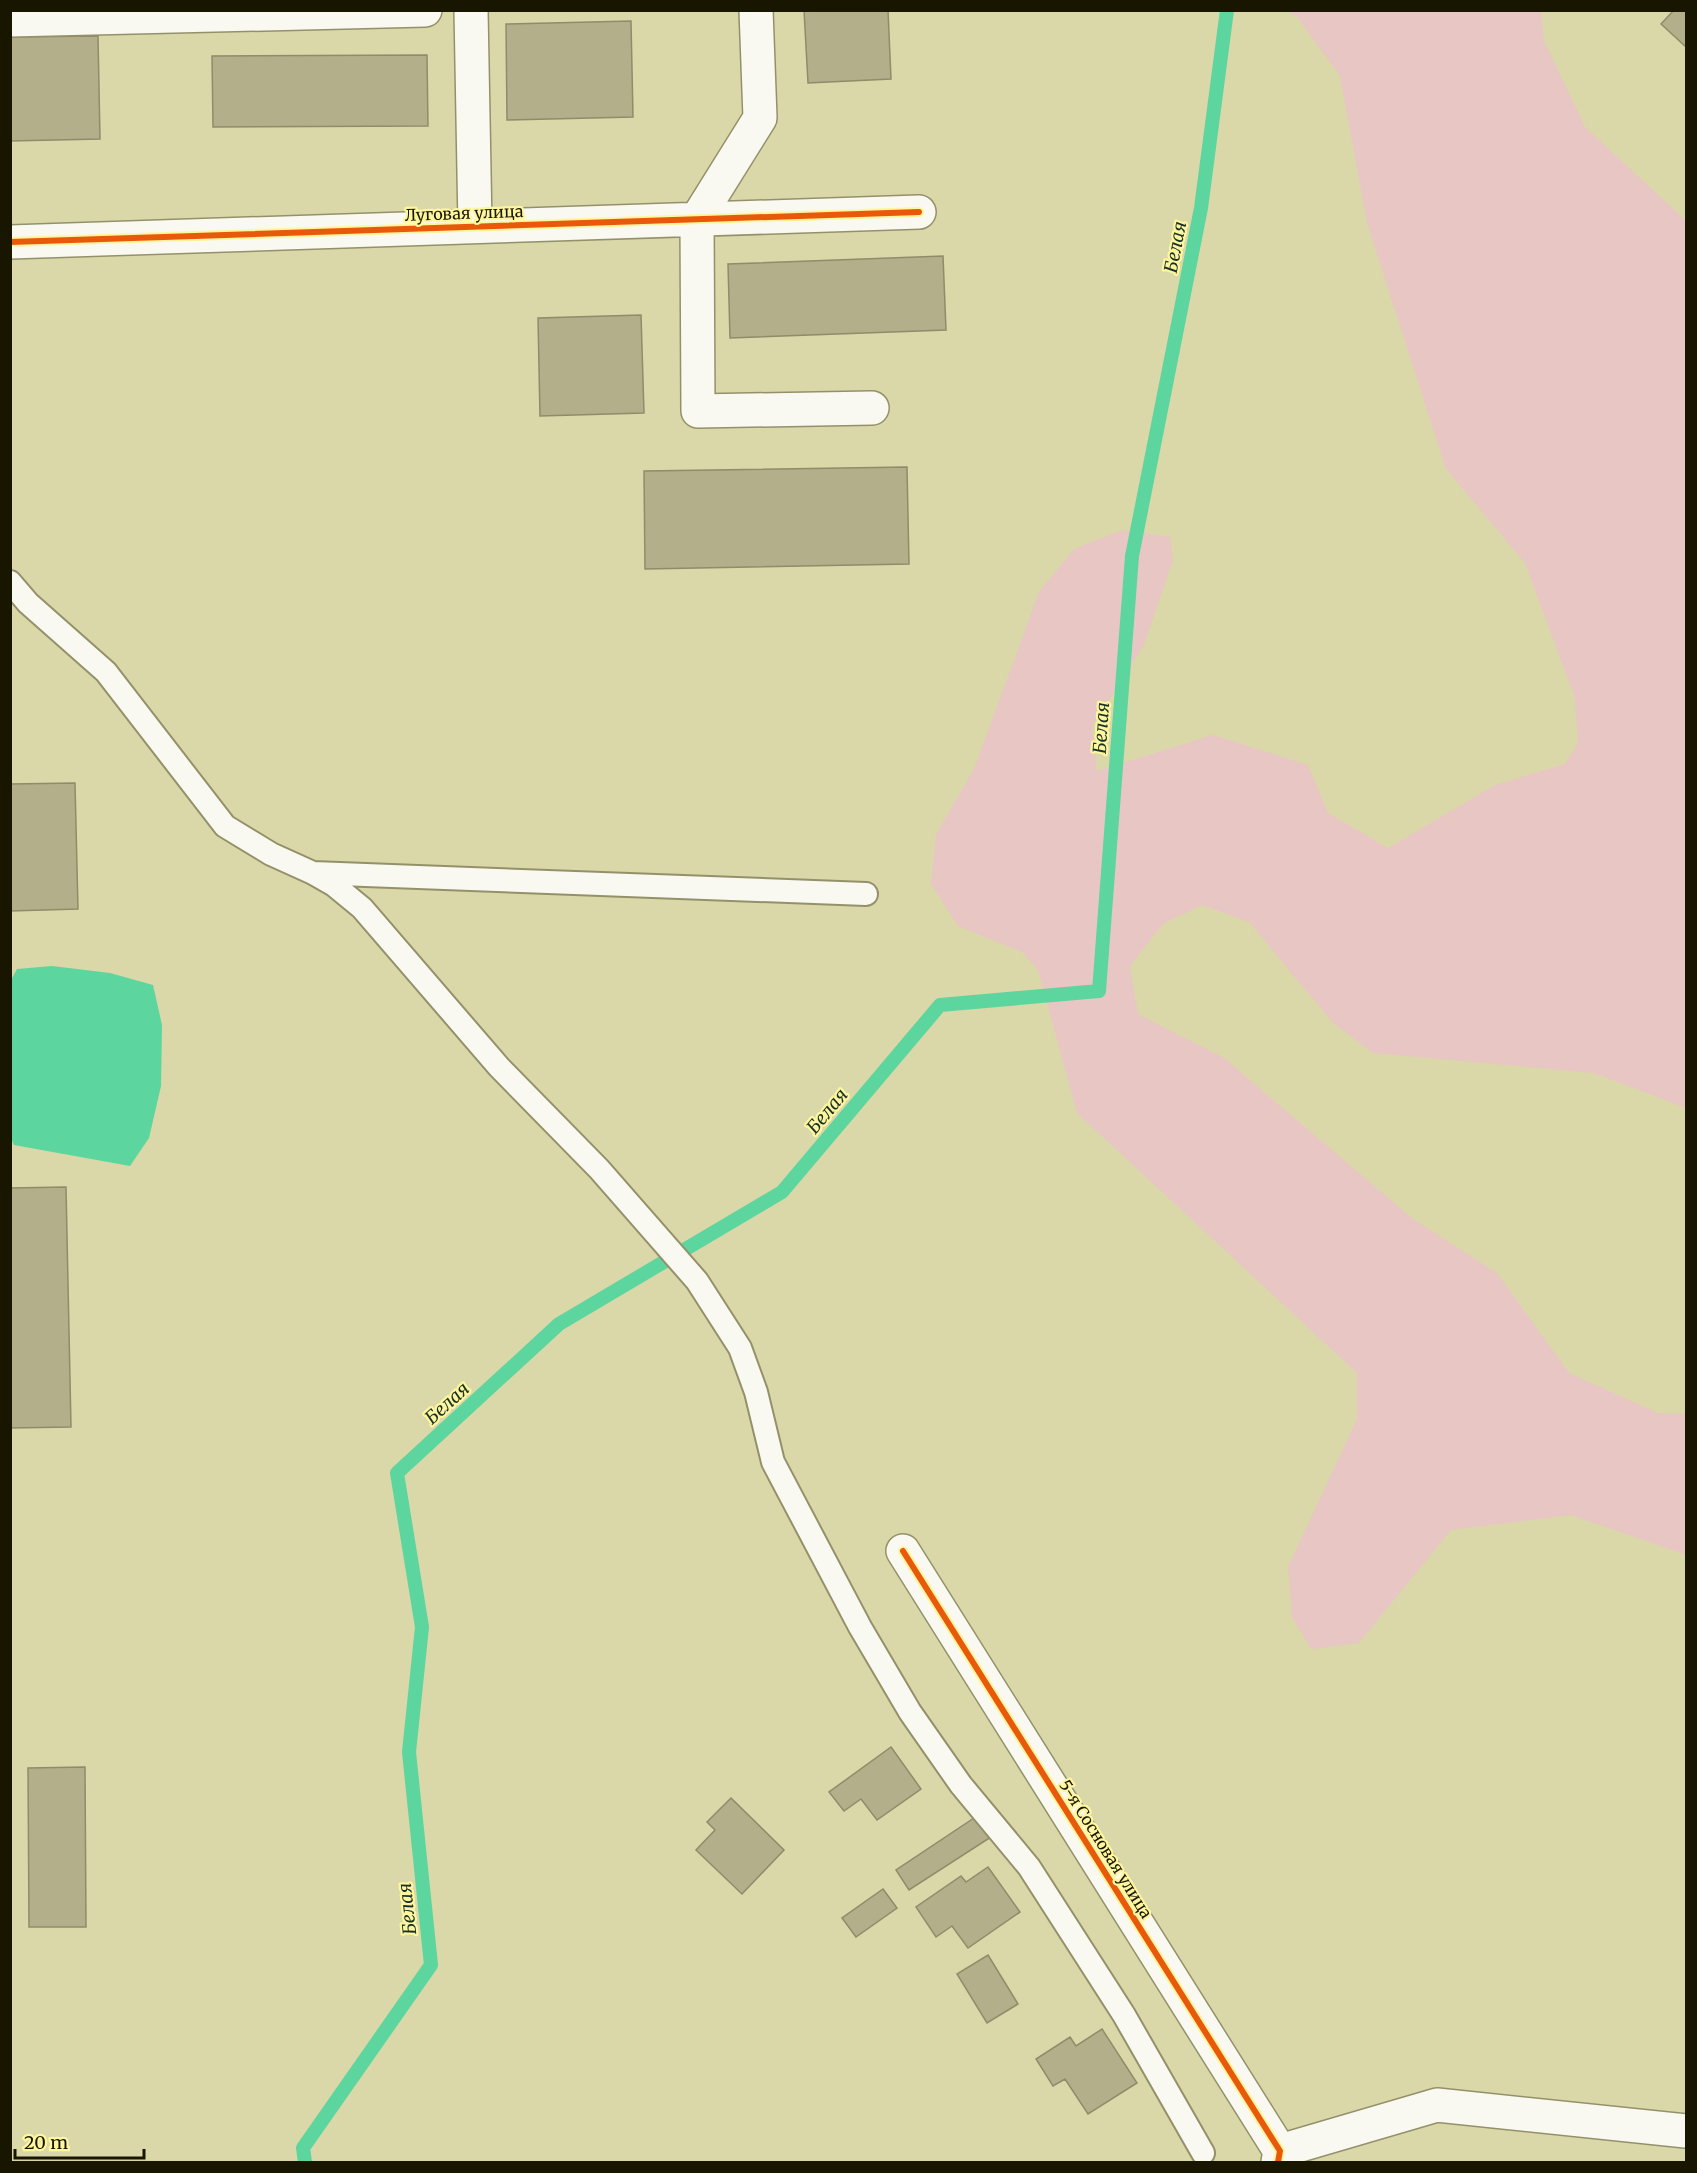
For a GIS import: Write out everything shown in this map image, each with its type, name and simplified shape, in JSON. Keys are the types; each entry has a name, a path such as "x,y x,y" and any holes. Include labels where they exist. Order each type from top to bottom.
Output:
{"street":[{"path":"10,20 425,10"},
{"name":"Луговая улица","path":"471,10 475,226"},
{"path":"756,10 760,118 697,219 698,411 872,408"},
{"name":"Луговая улица","path":"10,242 919,212"},
{"name":"5-я Сосновая улица","path":"903,1551 1279,2157"},
{"path":"1279,2157 1437,2105 1686,2131"}],"lane":[{"path":"10,582 28,603 106,672 225,826 271,854 334,885 362,908 491,1059 599,1168 697,1281 740,1348 756,1392 773,1462 860,1628 910,1712 961,1785 1029,1867 1124,2015 1203,2153"},
{"path":"313,873 866,894"}],"shaded area":[{"path":"1286,11 1541,11 1544,41 1585,127 1686,221 1686,1108 1594,1073 1373,1053 1333,1023 1249,922 1202,905 1163,924 1130,966 1138,1014 1224,1058 1413,1219 1497,1273 1569,1373 1658,1413 1686,1414 1686,1555 1571,1515 1451,1530 1359,1643 1311,1649 1292,1617 1288,1567 1357,1419 1357,1373 1077,1113 1038,970 1022,952 958,926 931,884 936,834 974,769 1039,592 1074,549 1123,530 1170,537 1173,560 1143,647 1092,726 1097,771 1213,735 1308,765 1328,813 1388,848 1495,785 1565,764 1578,743 1575,698 1525,563 1446,469 1367,223 1340,76 1297,17"},
{"path":"52,966 110,973 153,985 162,1025 161,1086 149,1138 130,1166 14,1145 10,1136 11,980 17,969"}],"building":[{"path":"804,10 888,10 891,79 808,83"},
{"path":"1674,10 1686,10 1686,47 1661,24"},
{"path":"631,21 633,117 507,120 506,24"},
{"path":"98,36 100,139 10,141 10,37"},
{"path":"427,55 428,126 213,127 212,56"},
{"path":"943,256 946,330 730,338 728,264"},
{"path":"641,315 644,413 540,416 538,318"},
{"path":"907,467 909,564 645,569 644,471"},
{"path":"75,783 78,909 10,911 10,784"},
{"path":"66,1187 71,1427 10,1428 10,1188"},
{"path":"891,1747 921,1789 877,1820 861,1799 844,1811 829,1792"},
{"path":"85,1767 86,1927 29,1927 28,1768"},
{"path":"731,1798 784,1850 742,1894 696,1850 715,1830 707,1822"},
{"path":"977,1816 991,1837 909,1890 896,1870"},
{"path":"988,1867 1020,1912 968,1948 952,1926 936,1937 916,1907 961,1876 966,1882"},
{"path":"883,1889 897,1908 856,1937 842,1918"},
{"path":"988,1955 1018,2004 987,2023 957,1974"},
{"path":"1102,2029 1137,2083 1088,2114 1065,2079 1053,2086 1036,2059 1070,2037 1076,2046"}],"waterway":[{"name":"Белая","path":"305,2162 303,2148 431,1965 409,1752 422,1627 397,1473 559,1324 782,1192 940,1005 1099,991 1132,556 1201,208 1227,10"}],"cycle path":[{"path":"10,242 919,212"},
{"path":"903,1551 1280,2151 1278,2162"}]}
